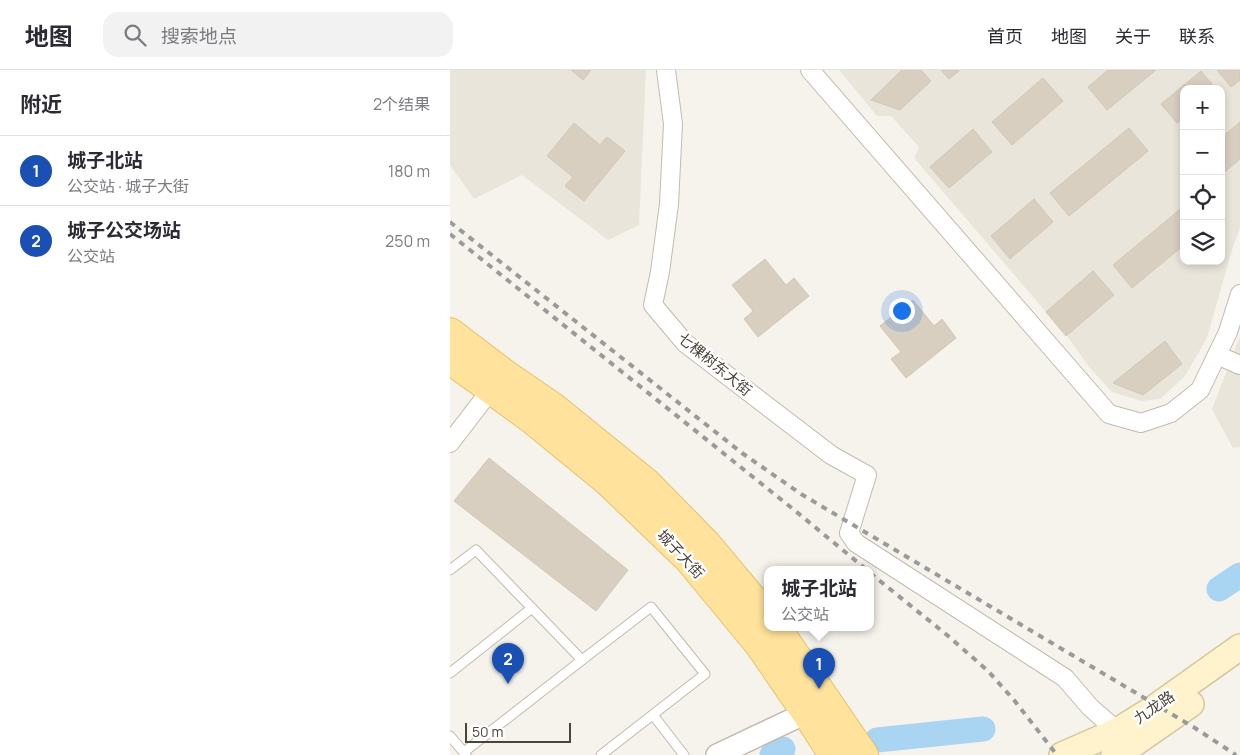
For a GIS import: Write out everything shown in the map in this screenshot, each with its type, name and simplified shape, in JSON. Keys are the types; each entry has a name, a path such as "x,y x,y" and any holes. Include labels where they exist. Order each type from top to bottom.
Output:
{"main road":[{"path":"450,332 497,381"},
{"path":"450,360 497,381"},
{"name":"城子大街","path":"497,381 552,406 647,483 707,544 764,612"},
{"name":"城子大街","path":"497,381 532,419 608,482 689,560 760,646 833,755"},
{"path":"779,631 864,755"},
{"name":"九龙路","path":"1062,755 1116,743 1157,706 1240,647"},
{"name":"九龙路","path":"1116,743 1128,748 1240,668"}],"street":[{"name":"七棵树东大街","path":"666,70 673,124 669,204 660,272 653,305 685,343 831,455 867,475 849,533 856,543 1065,678 1090,707 1116,743"},
{"path":"810,70 1109,414 1140,423 1171,413 1200,390 1228,332 1240,294"},
{"path":"1217,354 1240,365"},
{"path":"450,443 497,381"},
{"path":"717,755 806,712"}],"lane":[{"path":"450,570 476,550 582,660"},
{"path":"450,736 465,754 651,607 705,674 601,755"},
{"path":"450,673 532,608"},
{"path":"652,715 684,755"}],"shaded area":[{"path":"450,70 646,70 639,225 608,240 522,175 474,199 450,165"},
{"path":"839,70 1240,70 1240,228 1207,338 1185,376 1160,399 1141,401 1112,392 1089,367 1063,330 914,158 919,147 891,116 877,116"},
{"path":"1240,337 1240,447 1233,448 1212,409"}],"building":[{"path":"571,70 591,70 583,80"},
{"path":"902,70 921,70 931,81 900,110 871,100"},
{"path":"941,70 960,70 949,79"},
{"path":"1108,70 1156,70 1107,110 1088,87"},
{"path":"1217,70 1240,70 1240,80 1231,87"},
{"path":"1201,71 1213,85 1184,85"},
{"path":"1043,78 1063,101 1012,145 992,122"},
{"path":"1180,88 1180,121 1177,123 1161,104"},
{"path":"1240,122 1240,159 1225,172 1225,135"},
{"path":"574,123 600,145 607,137 625,151 584,201 565,186 573,177 547,156"},
{"path":"1129,128 1148,151 1069,216 1050,193"},
{"path":"973,129 992,152 949,188 930,167"},
{"path":"1034,199 1053,222 1010,259 991,236"},
{"path":"1180,209 1180,248 1132,288 1113,265"},
{"path":"765,259 786,285 794,278 809,296 758,337 744,319 753,311 732,285"},
{"path":"1093,271 1114,295 1066,336 1046,312"},
{"path":"913,300 934,326 942,319 956,338 906,378 891,359 901,352 880,326"},
{"path":"1165,341 1182,364 1143,395 1113,383"},
{"path":"489,458 628,570 596,611 454,501"}],"waterway":[{"path":"1219,589 1240,575"},
{"path":"877,740 983,729"},
{"path":"772,755 783,749"}],"railway":[{"path":"450,222 742,453 801,494 1195,728 1236,755"},
{"path":"450,234 862,566"},
{"path":"874,576 988,671 1014,700 1057,755"}],"place":[{"name":"城子公交场站","path":"508,684"},
{"name":"城子北站","path":"819,689"}]}
